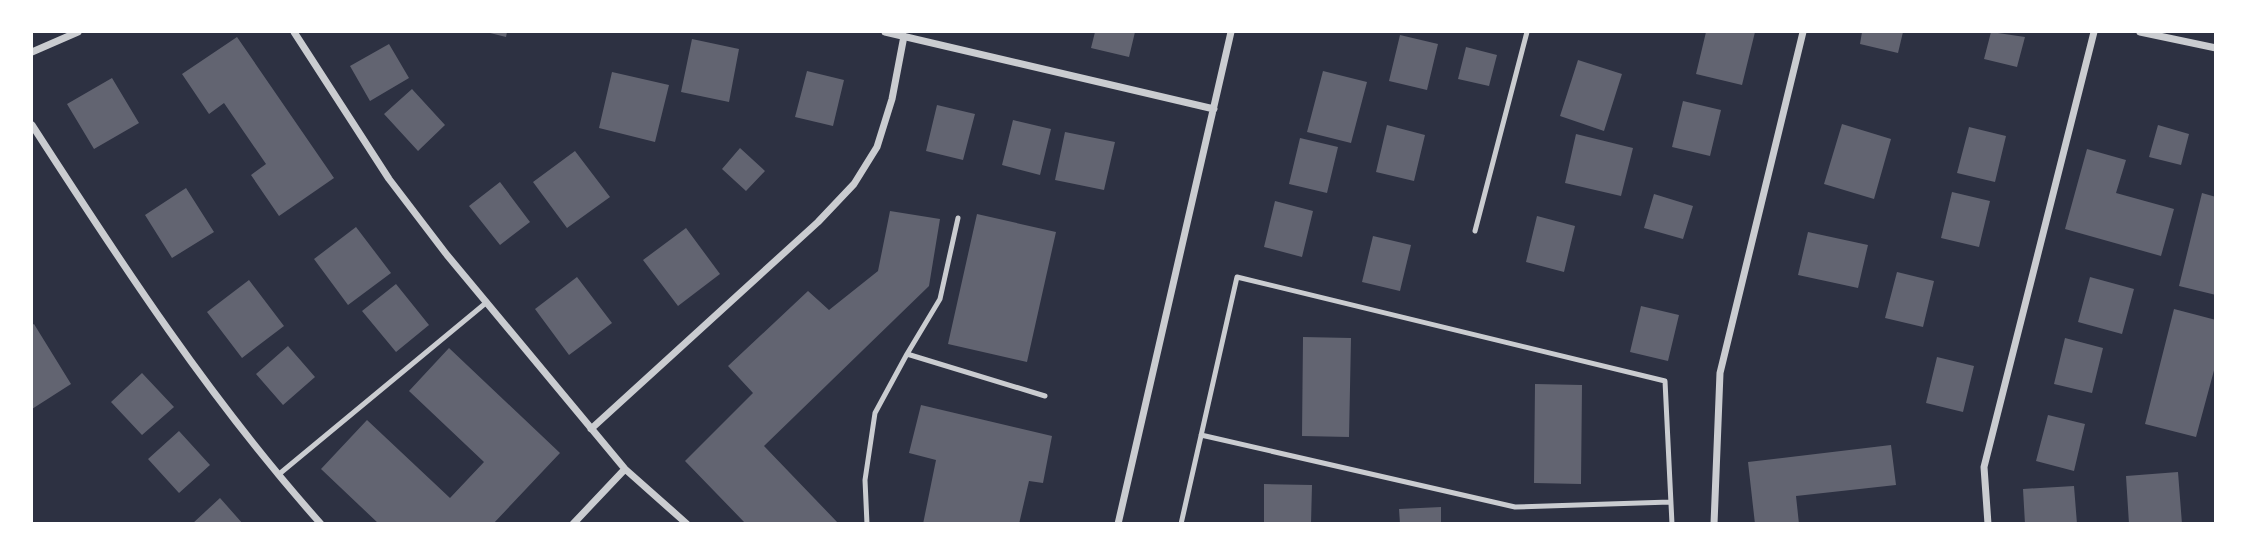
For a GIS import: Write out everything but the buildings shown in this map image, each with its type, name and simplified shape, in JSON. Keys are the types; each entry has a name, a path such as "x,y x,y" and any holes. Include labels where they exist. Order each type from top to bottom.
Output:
{"street":[{"path":"32,51 78,32"},
{"path":"294,32 389,178 487,302 625,469 687,523"},
{"path":"885,32 1214,109"},
{"path":"1118,523 1231,32"},
{"path":"1714,523 1720,373 1804,32"},
{"path":"1988,523 1983,467 2094,32"},
{"path":"2140,32 2216,48"},
{"path":"591,429 818,222 854,184 877,147 892,99 904,36"},
{"path":"32,125 181,349 278,475 321,523"},
{"path":"573,523 625,469"}],"lane":[{"path":"1475,231 1527,32"},
{"path":"867,523 865,480 875,413 940,299 958,218"},
{"path":"1181,523 1237,277 1665,381 1672,523"},
{"path":"278,475 487,302"},
{"path":"907,354 1045,396"},
{"path":"1201,435 1515,507 1671,502"}]}
